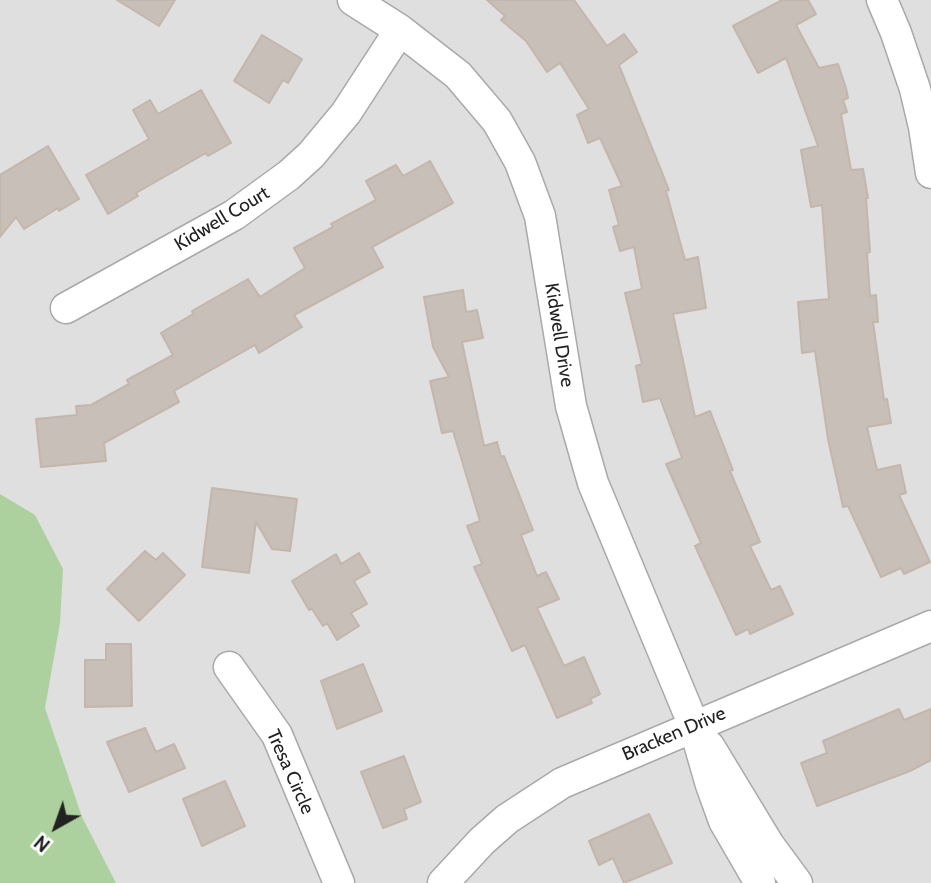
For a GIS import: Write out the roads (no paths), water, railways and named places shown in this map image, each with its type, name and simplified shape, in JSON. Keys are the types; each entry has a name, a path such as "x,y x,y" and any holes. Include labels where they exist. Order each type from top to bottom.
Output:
{"street":[{"name":"Kidwell Drive","path":"353,0 449,66 497,121 520,162 540,216 570,406 584,458 694,726 710,785 724,821 760,883"},
{"path":"882,0 915,89 931,173"},
{"name":"Kidwell Court","path":"66,308 234,215 289,176 311,155 346,113 400,30"},
{"name":"Bracken Drive","path":"443,883 488,836 534,800 591,769 931,626"},
{"name":"Tresa Circle","path":"229,667 277,735 339,883"},
{"name":"Kidwell Drive","path":"694,726 724,768 769,845 797,883"}]}
